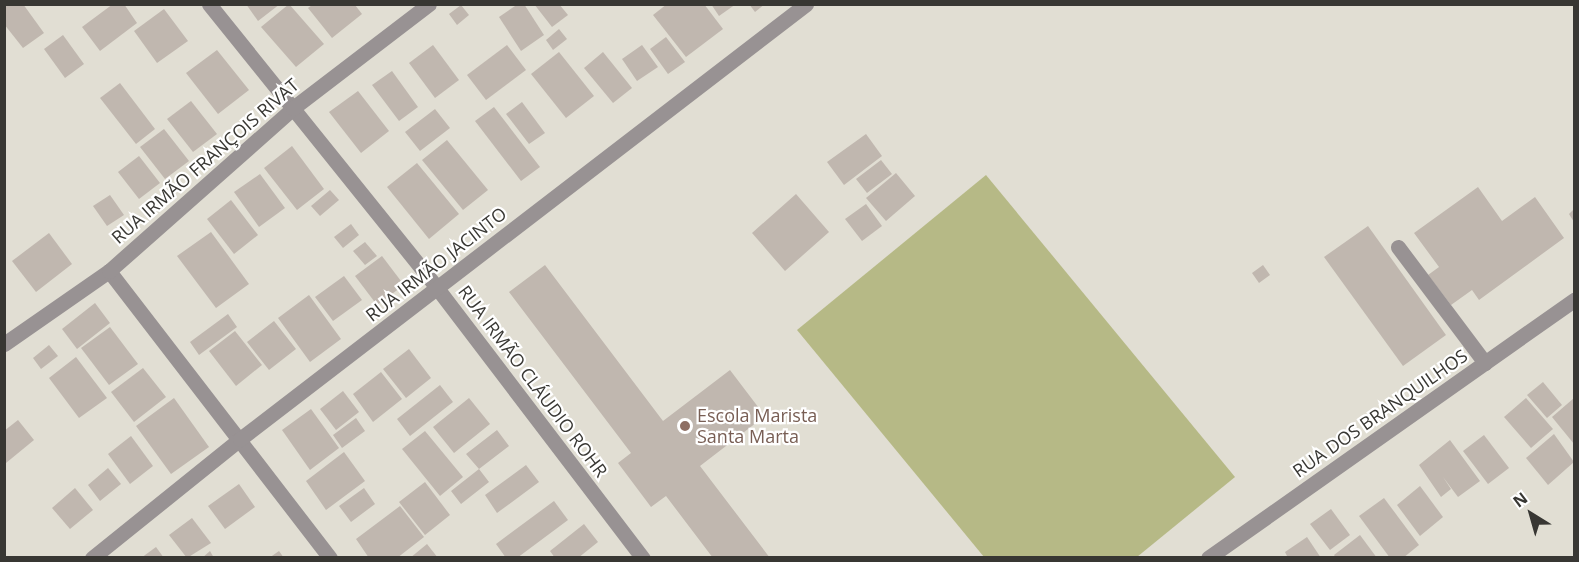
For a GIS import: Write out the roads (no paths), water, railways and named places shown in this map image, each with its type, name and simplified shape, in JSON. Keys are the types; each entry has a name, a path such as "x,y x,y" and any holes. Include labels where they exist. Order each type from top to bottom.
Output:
{"street":[{"name":"RUA IRMÃO CLÁUDIO ROHR","path":"209,4 437,288 643,558"},
{"name":"RUA IRMÃO FRANÇOIS RIVAT","path":"4,344 110,271 293,108 429,4"},
{"name":"RUA IRMÃO JACINTO","path":"92,558 240,439 806,4"},
{"path":"1398,247 1485,363"},
{"path":"110,271 330,558"},
{"name":"RUA DOS BRANQUILHOS","path":"1208,558 1575,300"}],"place":[{"name":"Escola Marista Santa Marta","path":"685,426"}]}
